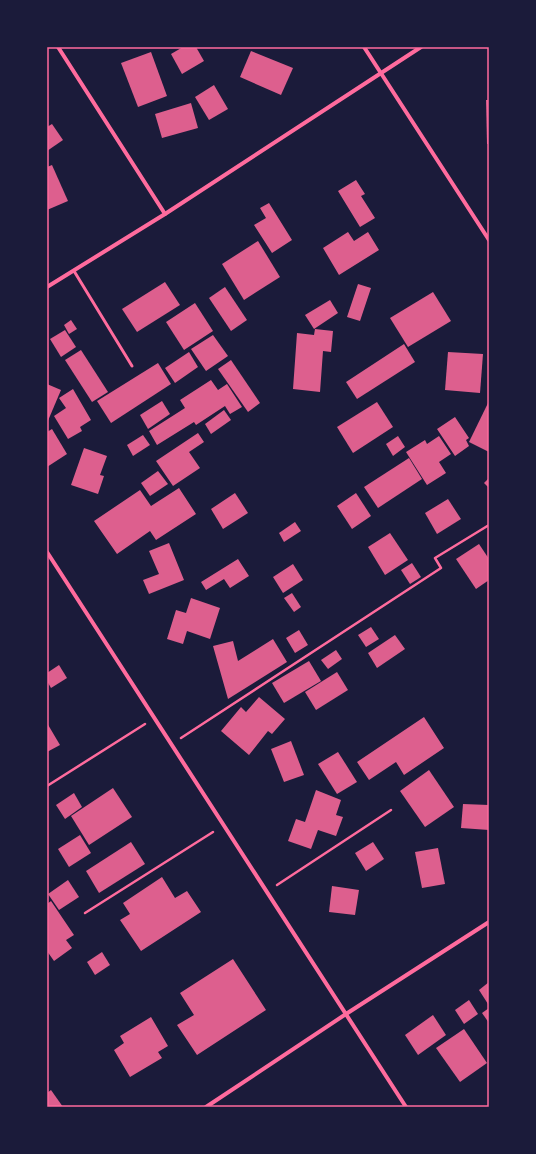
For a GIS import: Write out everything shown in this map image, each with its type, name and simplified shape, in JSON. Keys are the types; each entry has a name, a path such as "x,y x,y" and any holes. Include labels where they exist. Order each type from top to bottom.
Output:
{"street":[{"path":"58,47 165,214"},
{"path":"364,47 489,240"},
{"path":"47,287 165,214 421,47"},
{"path":"47,552 406,1107"},
{"path":"206,1107 346,1014 489,922"}],"lane":[{"path":"74,271 132,366"}],"path":[{"path":"171,744 441,568 435,558 489,525"},
{"path":"47,786 154,719"},
{"path":"267,892 391,810"},
{"path":"85,913 224,825"}],"building":[{"path":"183,47 196,47 204,61 182,74 171,54"},
{"path":"251,51 293,68 281,95 240,77"},
{"path":"151,52 167,96 138,107 121,63"},
{"path":"214,85 228,109 209,120 195,97"},
{"path":"486,100 489,100 489,144 487,144"},
{"path":"191,103 198,128 162,138 155,114"},
{"path":"52,124 63,140 47,151 47,127"},
{"path":"52,165 68,201 47,210 47,167"},
{"path":"356,180 365,194 361,196 375,218 360,227 338,191"},
{"path":"269,203 292,240 272,253 254,225 266,218 260,208"},
{"path":"348,232 354,241 368,232 379,250 339,275 323,248"},
{"path":"258,241 280,277 244,300 222,264"},
{"path":"165,282 180,305 137,332 122,309"},
{"path":"358,284 371,288 360,321 347,317"},
{"path":"225,287 247,320 231,331 209,298"},
{"path":"433,292 451,321 408,347 390,318"},
{"path":"330,300 338,313 314,329 305,315"},
{"path":"195,303 213,331 184,350 166,322"},
{"path":"71,320 77,329 69,334 64,325"},
{"path":"315,329 333,331 331,352 323,351 320,392 293,389 297,333 314,335"},
{"path":"65,330 76,347 61,357 50,339"},
{"path":"213,335 228,356 206,371 191,349"},
{"path":"404,344 415,362 357,399 346,382"},
{"path":"81,350 108,392 92,402 65,360"},
{"path":"189,352 198,367 175,383 165,368"},
{"path":"448,352 483,354 480,393 445,390"},
{"path":"231,360 260,403 248,412 218,369"},
{"path":"158,363 171,384 111,423 97,401"},
{"path":"211,380 218,390 227,384 242,407 230,414 225,406 196,425 194,422 157,445 149,431 185,408 180,400"},
{"path":"47,384 61,390 47,423"},
{"path":"73,389 91,420 80,427 82,431 68,439 54,416 66,408 59,398"},
{"path":"162,401 170,414 148,429 140,415"},
{"path":"489,401 489,452 469,442"},
{"path":"377,402 393,427 353,453 337,427"},
{"path":"224,410 231,420 211,434 205,424"},
{"path":"455,417 469,438 466,440 469,446 455,456 437,429"},
{"path":"52,429 67,454 47,467 47,432"},
{"path":"198,433 204,442 189,452 200,468 173,486 156,461"},
{"path":"143,435 150,445 133,456 127,445"},
{"path":"398,436 405,447 393,456 386,444"},
{"path":"439,436 451,454 439,462 446,473 427,485 406,452 425,440 427,444"},
{"path":"84,448 107,456 100,475 104,476 98,494 71,485"},
{"path":"409,458 422,479 378,508 364,487"},
{"path":"158,471 168,484 150,496 141,483"},
{"path":"489,478 489,488 484,483"},
{"path":"179,488 196,514 156,540 150,531 117,554 94,521 140,490 151,506"},
{"path":"235,493 248,513 223,529 211,509"},
{"path":"356,493 371,516 352,529 337,506"},
{"path":"448,499 461,519 437,534 425,513"},
{"path":"295,522 301,531 284,542 279,533"},
{"path":"390,533 408,560 385,575 368,547"},
{"path":"169,543 184,580 149,594 143,580 159,574 149,551"},
{"path":"479,544 489,559 489,580 476,589 456,559"},
{"path":"238,559 249,576 230,588 224,579 206,590 201,582"},
{"path":"412,563 421,577 410,584 401,570"},
{"path":"293,564 303,580 283,593 273,577"},
{"path":"292,593 301,607 294,612 284,598"},
{"path":"191,598 220,608 210,639 187,631 183,644 167,639 176,610 186,613"},
{"path":"371,627 379,639 366,647 358,635"},
{"path":"299,630 308,645 295,653 286,638"},
{"path":"395,635 405,649 377,668 368,653"},
{"path":"273,639 287,662 228,699 213,646 233,641 238,661"},
{"path":"336,650 342,659 328,669 321,660"},
{"path":"309,661 321,681 284,703 272,683"},
{"path":"59,665 67,678 51,688 47,681 47,673"},
{"path":"337,672 348,690 316,710 305,692"},
{"path":"259,697 285,719 272,734 268,731 249,755 221,731 241,707 246,712"},
{"path":"424,717 444,748 404,775 396,762 369,780 357,762"},
{"path":"47,723 60,745 47,752"},
{"path":"291,741 304,775 284,782 271,749"},
{"path":"338,752 357,782 337,794 318,764"},
{"path":"429,770 454,807 425,827 400,791"},
{"path":"113,788 132,817 89,845 71,816"},
{"path":"316,790 341,800 336,815 343,817 336,836 318,830 311,849 288,841 296,819 305,822"},
{"path":"74,793 82,807 65,819 56,805"},
{"path":"463,804 489,805 489,830 461,828"},
{"path":"80,835 91,853 69,867 58,849"},
{"path":"131,842 145,864 99,893 86,871"},
{"path":"373,842 384,859 366,871 355,853"},
{"path":"438,848 445,884 422,888 415,852"},
{"path":"162,877 175,898 187,891 201,912 141,951 120,920 130,914 123,903"},
{"path":"68,880 79,897 59,910 48,894"},
{"path":"332,886 359,890 355,915 329,912"},
{"path":"51,901 74,935 66,940 72,948 54,961 47,951 47,904"},
{"path":"102,952 110,965 95,975 87,962"},
{"path":"233,959 266,1010 197,1055 177,1025 194,1015 180,993"},
{"path":"489,982 489,1003 488,1004 479,990"},
{"path":"469,1000 478,1014 464,1024 455,1010"},
{"path":"489,1008 489,1023 482,1013"},
{"path":"433,1015 446,1035 418,1055 405,1035"},
{"path":"151,1017 168,1046 158,1052 162,1058 130,1077 114,1050 124,1043 120,1036"},
{"path":"464,1029 487,1063 460,1082 436,1048"},
{"path":"51,1090 63,1107 47,1107 47,1093"}]}
